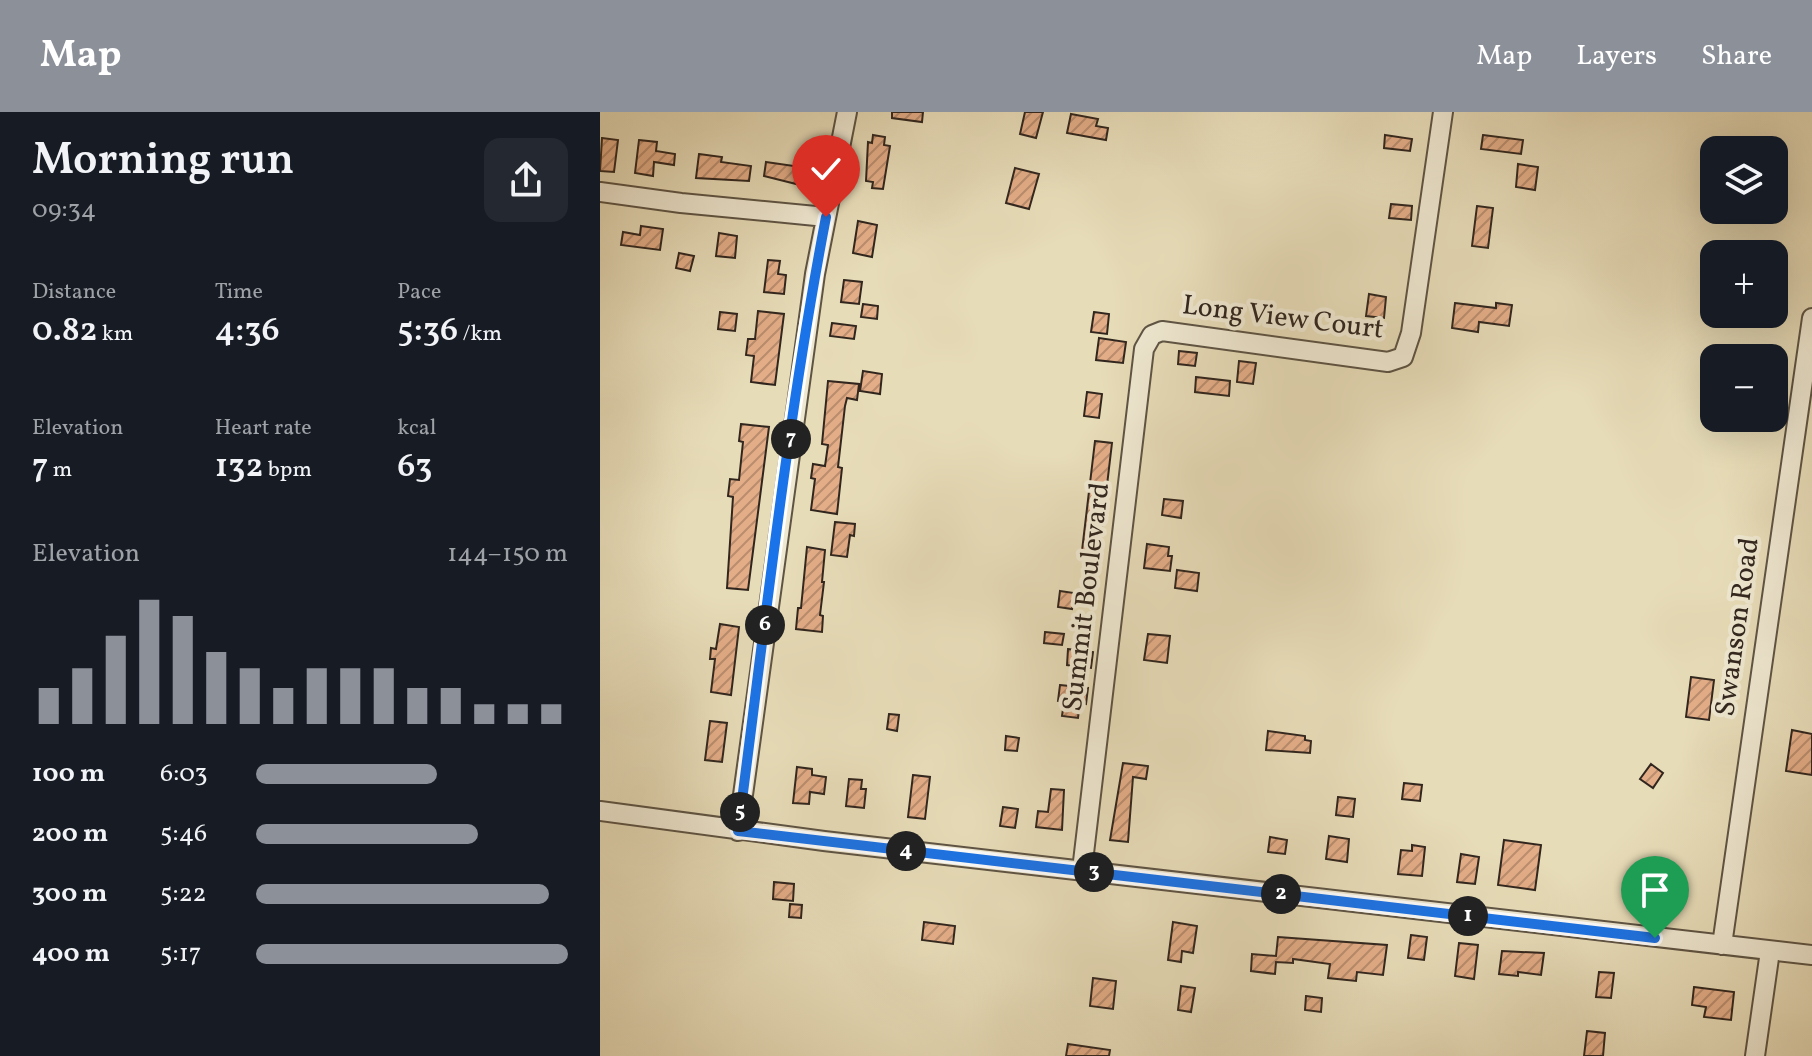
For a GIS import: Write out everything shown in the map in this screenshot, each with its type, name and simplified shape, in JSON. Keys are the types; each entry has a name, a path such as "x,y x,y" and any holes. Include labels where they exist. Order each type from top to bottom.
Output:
{"street":[{"path":"738,831 784,481 826,217 847,112"},
{"name":"Long View Court","path":"1155,334 1162,331 1388,362 1403,357 1411,333 1443,112"},
{"path":"600,192 826,217"},
{"name":"Swanson Road","path":"1722,945 1812,318"},
{"name":"Summit Boulevard","path":"1082,870 1144,349 1155,334"},
{"path":"600,811 738,831 1812,955"},
{"path":"1755,1056 1770,951"}],"building":[{"path":"892,112 923,112 922,122 892,118"},
{"path":"1025,112 1043,112 1036,138 1020,134"},
{"path":"1071,114 1098,119 1096,126 1108,128 1106,140 1067,133"},
{"path":"873,135 885,137 884,145 890,146 883,189 872,188 873,182 866,181 868,142 872,143"},
{"path":"1385,135 1412,139 1410,151 1384,148"},
{"path":"1483,135 1523,140 1521,154 1481,149"},
{"path":"602,138 618,140 614,172 600,171"},
{"path":"639,140 657,142 656,151 675,154 674,165 654,162 653,176 635,173"},
{"path":"699,154 722,157 721,162 751,166 749,181 696,178"},
{"path":"766,162 808,168 804,186 764,176"},
{"path":"1518,164 1538,167 1535,190 1516,187"},
{"path":"1015,168 1039,174 1029,209 1006,203"},
{"path":"1391,204 1412,206 1411,220 1389,218"},
{"path":"1477,206 1493,208 1488,248 1472,246"},
{"path":"858,221 877,225 872,257 853,253"},
{"path":"641,226 663,229 660,250 621,245 623,232 640,235"},
{"path":"719,233 737,236 735,258 716,256"},
{"path":"679,253 694,256 690,271 676,268"},
{"path":"768,260 780,261 778,274 786,275 784,294 764,292"},
{"path":"844,280 862,282 859,304 841,302"},
{"path":"1369,294 1386,297 1384,318 1366,316"},
{"path":"1455,303 1496,308 1496,303 1512,305 1509,326 1479,322 1478,332 1452,328"},
{"path":"863,304 878,306 877,319 861,317"},
{"path":"758,311 784,314 775,385 751,382 754,356 746,355 748,339 755,339"},
{"path":"720,312 737,314 735,331 718,329"},
{"path":"1094,312 1109,314 1107,334 1091,332"},
{"path":"832,323 856,326 854,339 830,336"},
{"path":"1099,338 1126,342 1123,363 1096,360"},
{"path":"1179,351 1197,353 1195,366 1178,364"},
{"path":"1239,361 1256,363 1253,384 1237,382"},
{"path":"863,371 882,374 880,394 860,391"},
{"path":"1196,377 1230,381 1229,396 1195,392"},
{"path":"828,381 859,384 857,400 847,398 845,406 838,467 842,468 837,514 811,510 815,479 811,478 813,464 825,466 828,445 822,444"},
{"path":"1087,392 1102,394 1099,418 1084,416"},
{"path":"741,424 769,427 748,590 727,588 733,497 728,496 730,479 739,480 743,442 739,441"},
{"path":"1095,441 1112,443 1098,561 1081,559"},
{"path":"1164,499 1183,501 1181,518 1162,515"},
{"path":"835,522 855,524 847,557 831,555"},
{"path":"1147,544 1169,547 1168,556 1172,556 1170,571 1144,568"},
{"path":"807,547 825,550 820,615 823,616 822,632 796,629"},
{"path":"1177,570 1199,573 1197,591 1175,588"},
{"path":"1060,591 1074,593 1072,609 1058,607"},
{"path":"720,624 739,627 731,695 711,692 715,659 710,659 711,648 716,649"},
{"path":"1045,632 1064,634 1062,645 1044,643"},
{"path":"1148,634 1170,636 1167,663 1144,660"},
{"path":"1068,649 1093,652 1091,668 1067,665"},
{"path":"1691,677 1714,680 1709,720 1686,717"},
{"path":"1060,685 1088,688 1086,704 1080,703 1078,718 1062,716 1064,702 1058,701"},
{"path":"889,714 899,715 897,731 887,729"},
{"path":"710,721 727,723 722,762 705,760"},
{"path":"1792,730 1812,734 1812,775 1786,771"},
{"path":"1268,731 1305,736 1305,740 1311,741 1310,753 1266,750"},
{"path":"1006,736 1019,738 1017,751 1005,750"},
{"path":"1123,763 1148,766 1146,779 1133,777 1128,842 1110,840"},
{"path":"1651,764 1663,773 1653,788 1640,779"},
{"path":"797,767 812,769 812,775 826,777 824,794 810,792 809,804 793,803"},
{"path":"913,775 930,777 925,819 908,817"},
{"path":"849,779 862,780 861,789 866,789 864,808 846,806"},
{"path":"1404,783 1422,785 1420,801 1402,799"},
{"path":"1051,789 1064,790 1062,830 1036,827 1038,811 1048,812"},
{"path":"1338,797 1355,799 1353,817 1336,815"},
{"path":"1003,807 1018,809 1015,828 1000,826"},
{"path":"1329,836 1349,839 1347,862 1326,859"},
{"path":"1270,837 1287,840 1285,854 1268,852"},
{"path":"1504,840 1541,845 1535,890 1498,885"},
{"path":"1412,845 1425,847 1422,876 1398,874 1401,850 1412,851"},
{"path":"1461,854 1479,857 1475,884 1457,882"},
{"path":"774,882 794,884 793,901 773,899"},
{"path":"1638,884 1659,886 1657,906 1635,903"},
{"path":"790,904 802,905 801,918 789,917"},
{"path":"924,922 955,926 953,944 922,940"},
{"path":"1173,922 1197,926 1193,953 1182,951 1181,962 1168,960"},
{"path":"1411,935 1427,937 1424,960 1408,958"},
{"path":"1278,937 1387,945 1383,975 1357,972 1356,981 1328,978 1330,964 1293,959 1293,963 1276,962 1275,974 1251,971 1252,954 1276,956"},
{"path":"1459,943 1478,945 1474,979 1455,976"},
{"path":"1502,951 1544,953 1541,975 1518,972 1518,976 1499,974"},
{"path":"1599,972 1614,973 1611,998 1596,997"},
{"path":"1093,978 1116,981 1113,1009 1090,1006"},
{"path":"1181,986 1195,988 1191,1012 1178,1010"},
{"path":"1694,987 1734,992 1731,1020 1704,1017 1706,1007 1692,1005"},
{"path":"1306,996 1322,998 1321,1012 1305,1010"},
{"path":"1587,1031 1605,1033 1603,1056 1584,1056"},
{"path":"1068,1044 1110,1050 1109,1056 1066,1056"}],"route":[{"path":"826,217 782,496 738,831 1655,938"}]}
